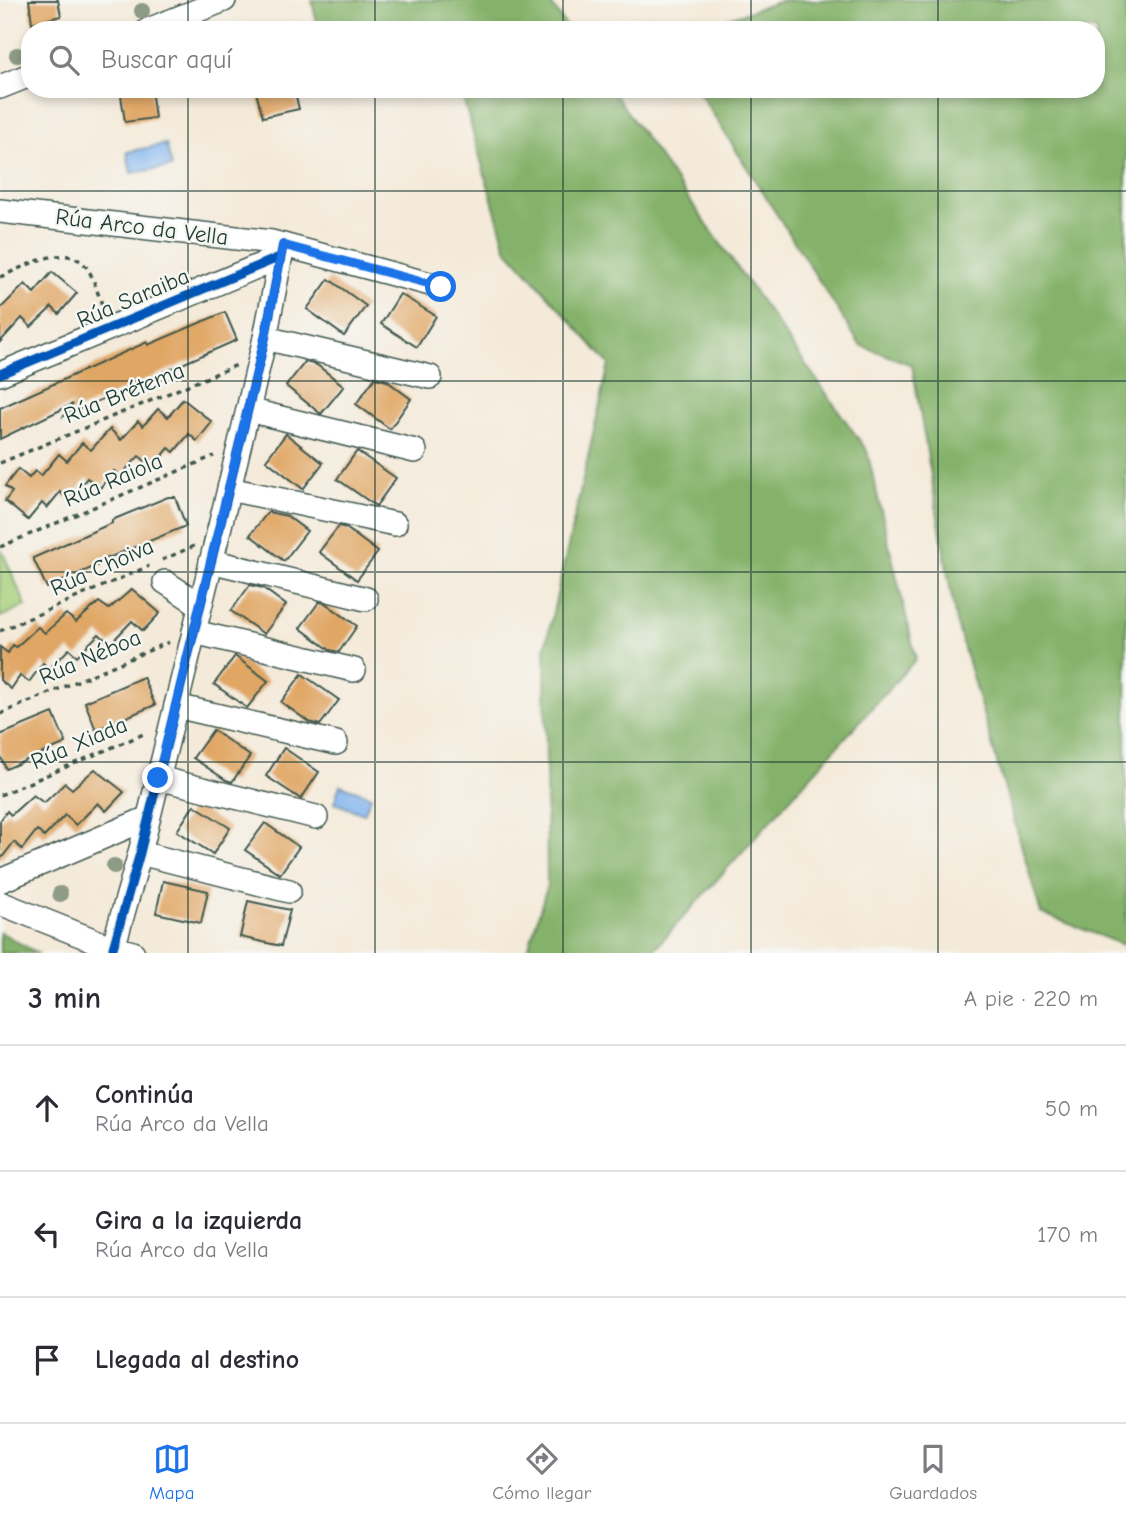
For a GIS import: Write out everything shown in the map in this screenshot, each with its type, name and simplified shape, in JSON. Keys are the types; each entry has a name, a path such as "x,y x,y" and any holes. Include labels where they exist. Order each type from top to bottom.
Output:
{"street":[{"path":"171,21 224,0"},
{"path":"0,87 21,79"},
{"name":"Rúa Arco da Vella","path":"0,211 282,251 441,287"},
{"path":"0,903 123,951 148,817 240,445 282,251"},
{"name":"Rúa Saraiba","path":"0,374 282,251"},
{"path":"263,347 430,377"},
{"path":"248,410 415,451"},
{"path":"229,489 395,524"},
{"path":"211,561 366,599"},
{"path":"165,582 200,605"},
{"path":"194,632 354,670"},
{"path":"173,714 336,743"},
{"path":"158,778 316,817"},
{"path":"0,881 148,817"},
{"path":"140,853 289,891"}],"path":[{"path":"0,277 58,254 71,256 88,269 111,327"}],"green space":[{"path":"312,0 548,0 563,21 316,21"},
{"path":"784,0 1126,0 1126,946 1041,913 956,621 912,365 860,345 703,98 1105,98 1105,21 720,21"},
{"path":"463,98 617,98 867,451 916,659 651,953 527,953 547,886 545,648 609,364 506,248"},
{"path":"0,551 26,606 0,617"},
{"path":"0,932 37,953 0,953"}],"water":[{"path":"166,144 172,167 131,173 127,152"},
{"path":"340,785 371,796 364,814 334,803"}],"building":[{"path":"29,0 58,0 61,16 32,21"},
{"path":"121,98 152,98 155,118 125,122"},
{"path":"258,98 296,98 299,109 263,117"},
{"path":"52,272 77,293 59,314 52,307 31,327 22,318 0,342 0,309 25,284 34,293"},
{"path":"329,279 366,306 344,336 307,309"},
{"path":"400,294 436,316 417,347 381,324"},
{"path":"225,312 237,340 64,416 73,404 0,439 0,408 147,342 148,345"},
{"path":"305,362 317,365 344,386 321,414 286,386"},
{"path":"375,378 387,381 411,399 390,429 356,404"},
{"path":"183,399 212,422 197,441 189,434 174,452 169,448 153,467 139,456 120,476 114,471 100,488 87,478 69,500 60,492 47,508 42,503 28,520 5,501 12,492 5,486 18,469 29,478 35,471 41,476 59,454 67,461 82,443 91,450 110,429 121,440 138,421 143,426 158,409 168,417"},
{"path":"286,434 323,463 303,489 266,460"},
{"path":"357,451 396,478 376,506 337,479"},
{"path":"168,497 175,497 186,526 103,560 105,562 47,588 33,558"},
{"path":"268,512 287,516 307,531 284,561 250,535"},
{"path":"339,526 346,528 378,552 357,580 319,552"},
{"path":"250,585 263,588 286,605 264,634 231,611"},
{"path":"132,589 160,613 143,631 132,621 110,644 99,634 77,656 69,649 49,669 43,663 29,682 20,676 11,689 0,680 0,647 8,653 13,645 16,647 38,627 45,633 66,614 76,622 99,602 109,609"},
{"path":"319,602 325,603 357,626 339,652 330,650 300,628"},
{"path":"235,656 268,681 247,708 214,684"},
{"path":"302,674 339,700 320,725 309,722 281,702"},
{"path":"143,677 155,705 96,730 85,702"},
{"path":"53,713 66,743 6,769 0,755 0,735"},
{"path":"213,730 250,756 232,782 193,758"},
{"path":"284,748 319,772 301,799 266,776"},
{"path":"95,769 124,792 106,811 98,803 76,825 65,815 44,837 37,830 22,849 14,842 0,860 0,821 7,811 11,815 33,795 44,803 65,783 72,789"},
{"path":"194,805 230,828 213,854 177,831"},
{"path":"265,823 299,847 280,874 245,850"},
{"path":"163,881 208,891 201,923 156,913"},
{"path":"248,901 290,910 281,946 240,937"}],"cycle path":[{"path":"113,948 140,853 229,489 265,338 283,245"},
{"path":"0,374 280,257"}],"route":[{"path":"158,778 265,338 283,245 441,287"}]}
